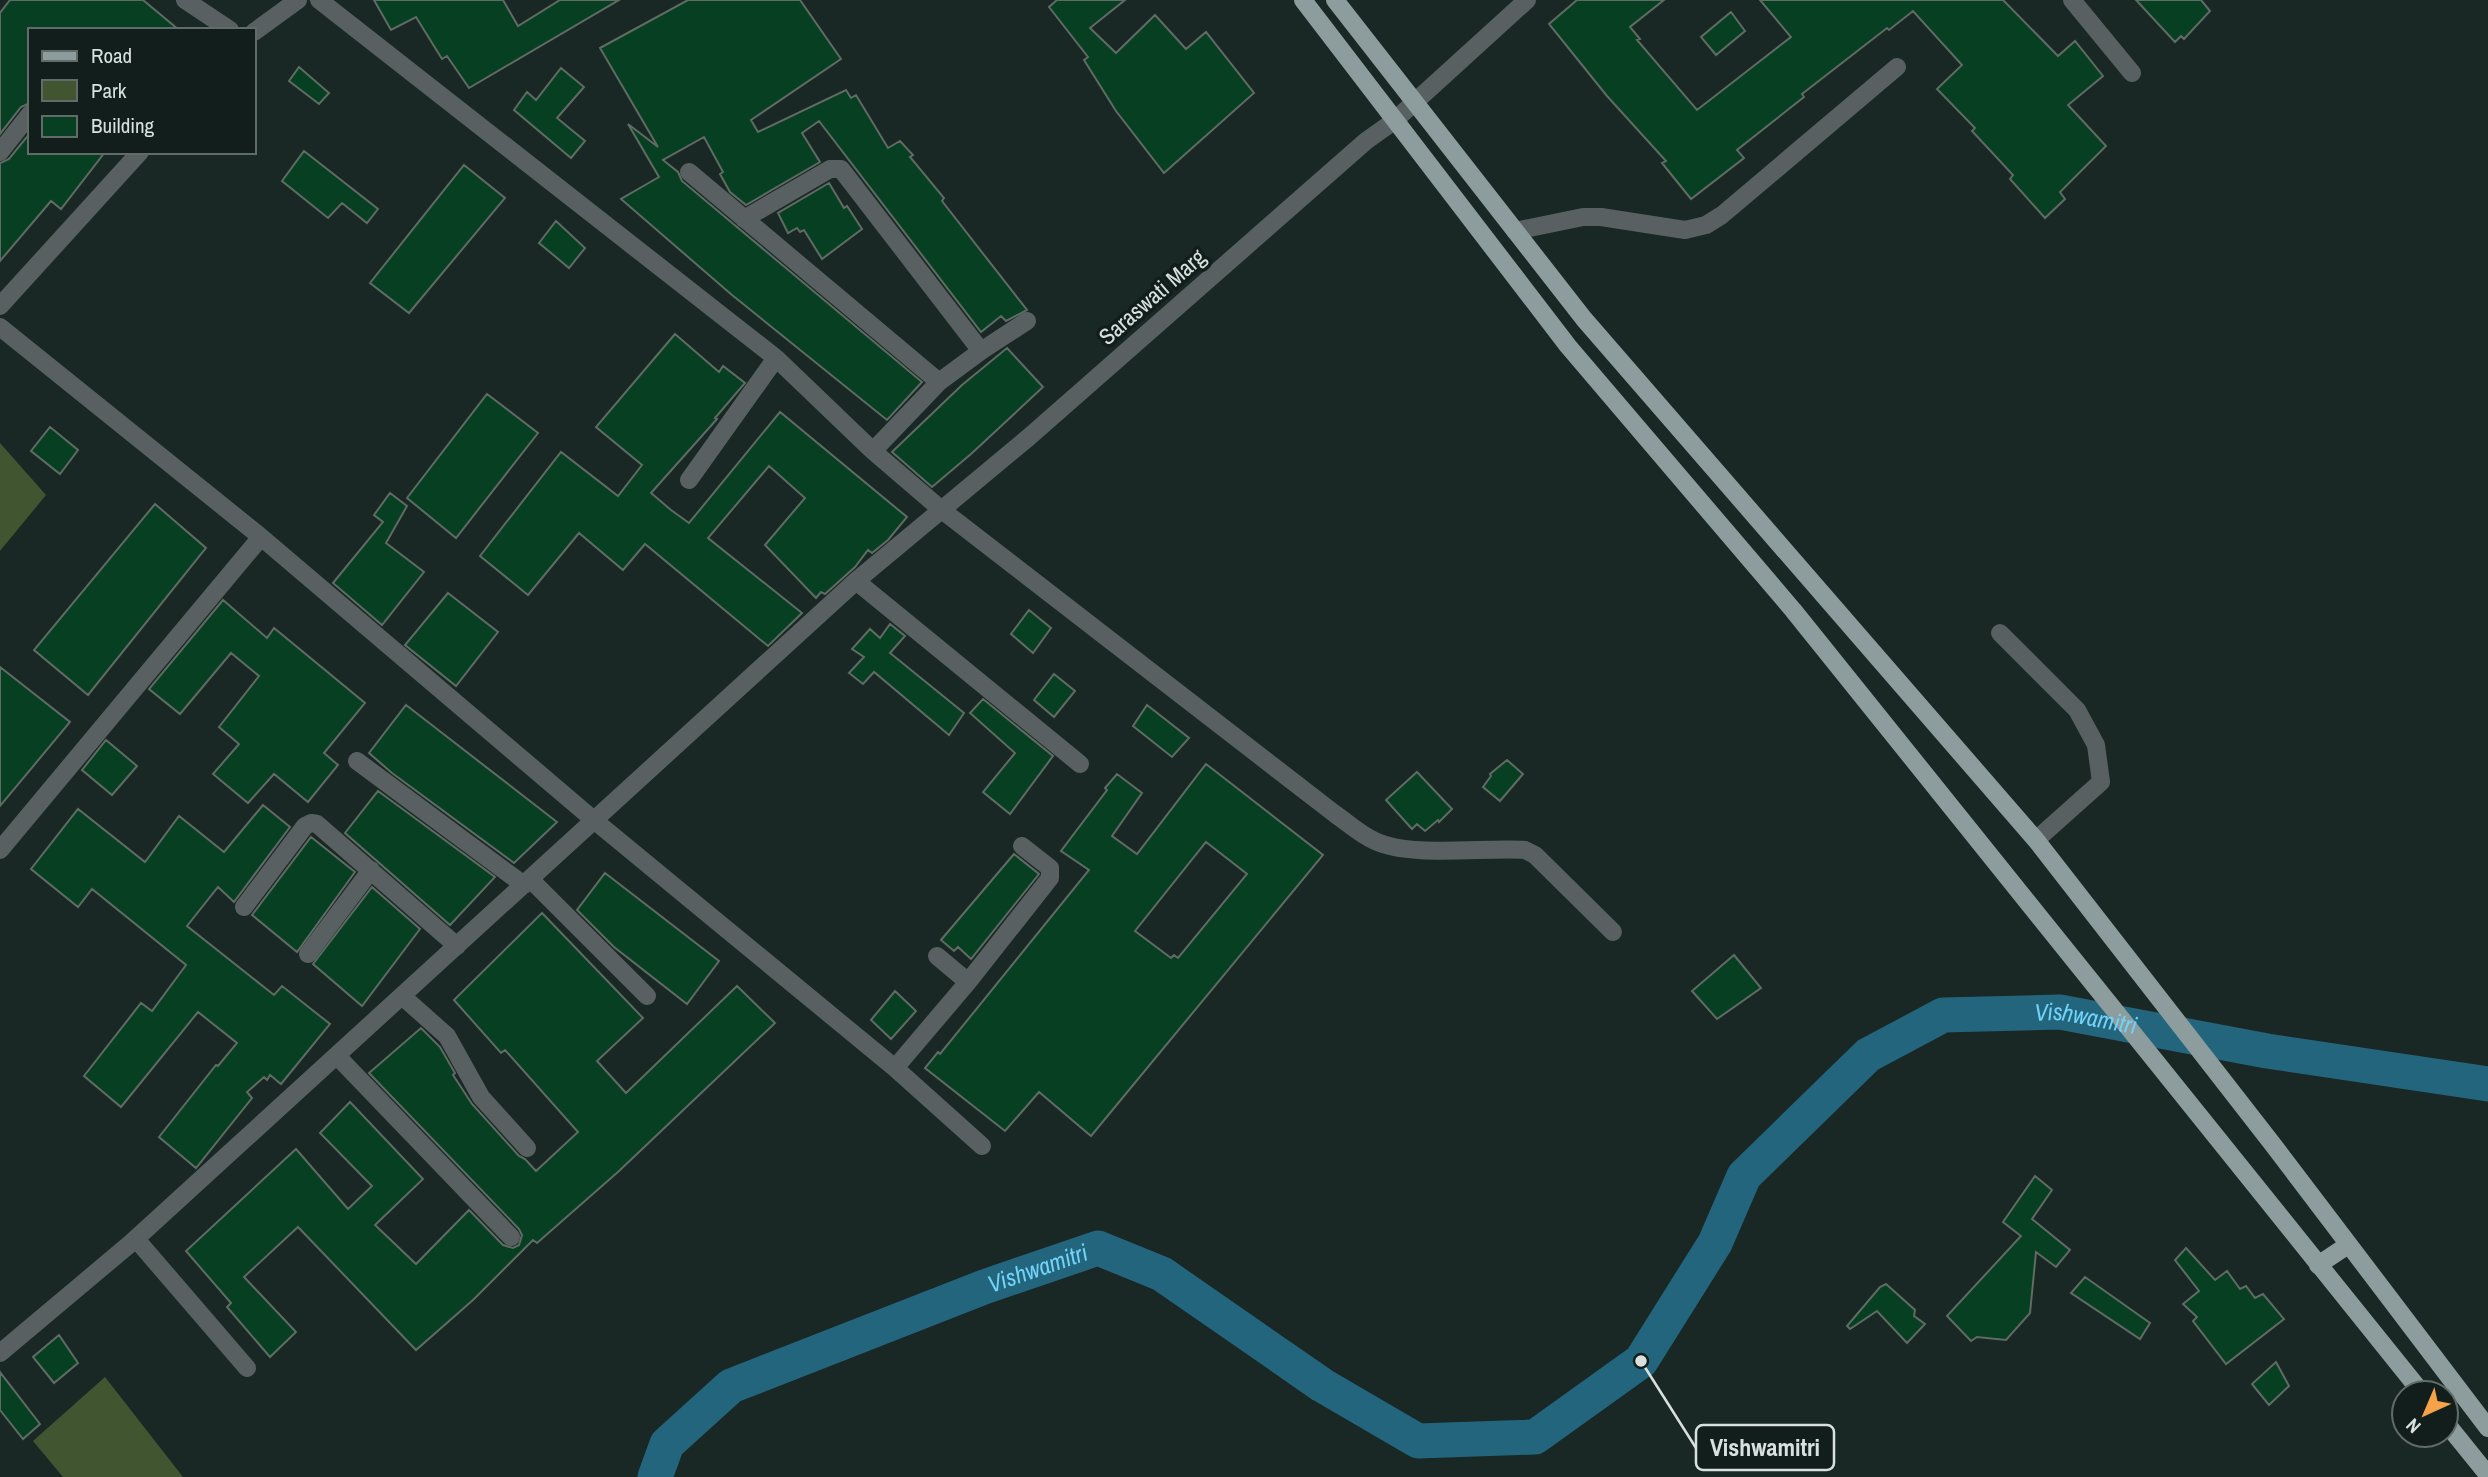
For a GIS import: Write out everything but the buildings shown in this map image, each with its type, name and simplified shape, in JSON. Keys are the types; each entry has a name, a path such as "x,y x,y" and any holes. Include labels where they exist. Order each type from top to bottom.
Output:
{"main road":[{"path":"1303,0 1567,346 1793,610 2411,1379"},
{"path":"1335,0 1584,319 2036,840 2274,1146 2488,1428"},
{"path":"2318,1265 2348,1245"},
{"path":"2460,1440 2488,1475"}],"street":[{"path":"185,0 227,28"},
{"path":"256,31 298,0"},
{"path":"319,0 776,358 873,451 943,511 1324,806 1374,841 1383,844 1426,850 1525,850 1535,855 1613,932"},
{"name":"Saraswati Marg","path":"0,1353 136,1238 856,581 943,511 1376,133 1394,121 1527,0"},
{"path":"2072,0 2132,73"},
{"path":"1515,231 1583,217 1601,217 1685,230 1706,225 1722,215 1897,67"},
{"path":"0,152 28,117"},
{"path":"0,306 138,154"},
{"path":"744,219 830,169 841,169 981,351"},
{"path":"689,172 939,383"},
{"path":"873,451 939,383 1027,321"},
{"path":"0,327 261,537 595,821 895,1068 982,1146"},
{"path":"689,480 776,358"},
{"path":"0,850 261,537"},
{"path":"856,581 1080,764"},
{"path":"2000,633 2077,710 2096,745 2101,782 2036,840"},
{"path":"357,761 527,882 647,996"},
{"path":"244,906 305,827 311,823 317,824 457,946"},
{"path":"895,1068 968,982 1050,878 1050,868 1022,846"},
{"path":"308,954 371,870"},
{"path":"937,956 968,982"},
{"path":"402,996 447,1036 481,1097 527,1148"},
{"path":"337,1056 511,1237"},
{"path":"136,1238 247,1368"}],"green space":[{"path":"0,443 46,495 0,551"},
{"path":"105,1377 183,1477 63,1477 33,1441"}],"waterway":[{"name":"Vishwamitri","path":"655,1477 667,1444 731,1386 984,1287 1098,1248 1162,1274 1322,1385 1418,1441 1535,1437 1641,1361 1715,1243 1744,1176 1868,1055 1943,1015 2060,1012 2267,1051 2488,1084"}],"place":[{"name":"Vishwamitri","path":"1641,1361"}]}
